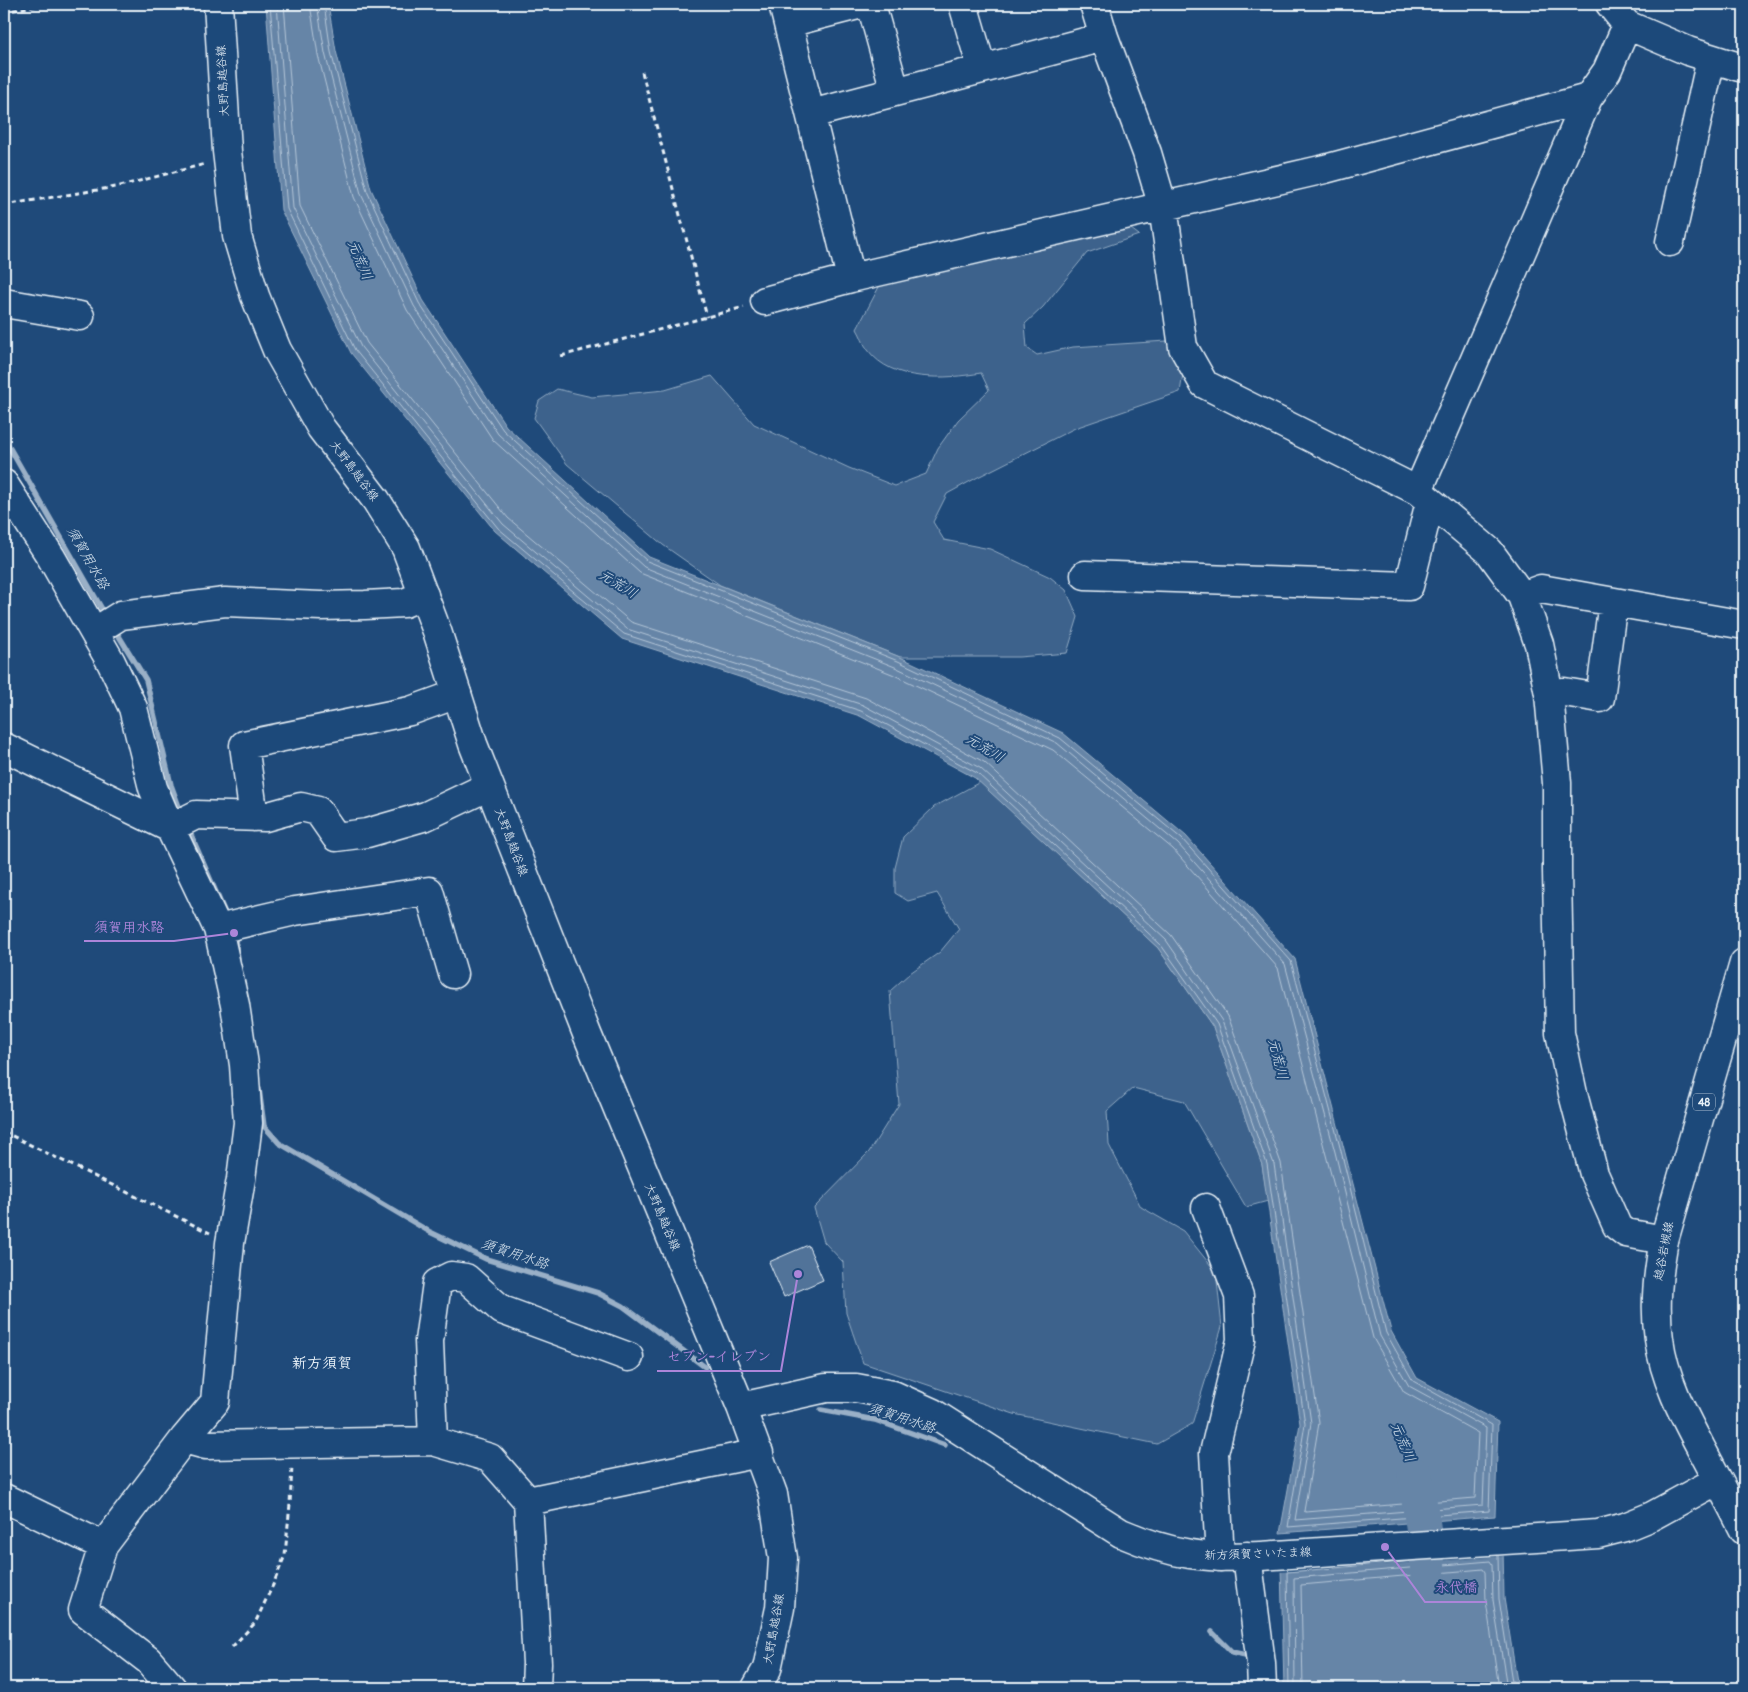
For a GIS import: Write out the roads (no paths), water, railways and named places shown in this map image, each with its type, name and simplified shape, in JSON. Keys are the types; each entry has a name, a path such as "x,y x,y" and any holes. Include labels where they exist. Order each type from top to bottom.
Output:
{"street":[{"name":"大野島越谷線","path":"218,4 227,158 237,236 255,296 277,350 321,428 376,500 406,548 437,631 473,744 489,786 587,1034 742,1407 773,1494 783,1558 780,1608 767,1669 756,1688"},
{"path":"851,278 786,13 862,4"},
{"path":"871,4 895,91"},
{"path":"963,4 982,69"},
{"path":"1094,4 1104,37 1147,153 1163,207 1183,347 1204,384 1424,496 1489,550 1522,596 1539,644 1549,694 1557,783 1560,1033 1572,1094 1594,1174 1617,1226 1626,1233 1664,1240"},
{"path":"1610,4 1627,25 1688,52 1739,67 1744,66"},
{"path":"1085,575 1409,586 1424,496 1588,98 1607,71 1627,25"},
{"path":"811,114 1104,37"},
{"path":"1670,242 1711,59"},
{"path":"766,301 851,278 1325,169 1588,98"},
{"path":"4,302 80,316"},
{"path":"4,484 51,557 111,662 133,708 153,788 182,822 228,927 234,1004 241,1048 248,1123 242,1179 230,1243 215,1402 103,1546 83,1610 148,1660 172,1688"},
{"path":"1522,596 1541,590 1744,624"},
{"path":"94,632 121,615 225,602 320,606 365,605 404,603 424,595"},
{"path":"1549,694 1564,692 1600,698 1614,602"},
{"path":"254,817 244,745 410,711 457,694"},
{"path":"4,747 182,822 265,817 301,807 318,811 336,838 367,833 426,816 489,786"},
{"path":"228,927 295,912 430,891 453,974"},
{"name":"越谷岩槻線","path":"1744,963 1735,1026 1664,1240 1658,1274 1657,1307 1659,1339 1667,1373 1681,1409 1744,1530"},
{"path":"1206,1208 1239,1296 1241,1340 1214,1453 1242,1556 1261,1663 1262,1688"},
{"path":"433,1441 429,1341 437,1283 451,1276 466,1278 502,1310 629,1357"},
{"name":"新方須賀さいたま線","path":"742,1407 826,1388 856,1388 893,1395 933,1413 1121,1533 1175,1552 1199,1556 1242,1556 1598,1534 1625,1527 1652,1516 1718,1480"},
{"path":"184,1440 206,1445 433,1441 490,1458 528,1501 537,1663 536,1688"},
{"path":"528,1501 759,1453"},
{"path":"4,1498 103,1546"}],"water":[{"path":"266,4 328,4 336,51 371,189 423,300 506,426 649,557 900,657 1063,733 1186,836 1295,959 1391,1331 1417,1378 1498,1422 1495,1516 1280,1533 1300,1424 1262,1165 1213,1027 1158,948 975,778 860,716 622,639 495,531 351,353 281,210"},
{"path":"1503,1549 1504,1598 1518,1688 1284,1688 1281,1567"}],"waterway":[{"name":"須賀用水路","path":"4,438 106,616"},
{"name":"須賀用水路","path":"114,628 146,680 171,785 182,815"},
{"name":"須賀用水路","path":"188,828 226,915"},
{"name":"須賀用水路","path":"234,933 238,958"},
{"name":"須賀用水路","path":"259,1089 264,1126 279,1143 430,1232 486,1259 598,1293 623,1306 705,1367"},
{"name":"須賀用水路","path":"821,1410 875,1420 945,1445"},
{"name":"元荒川","path":"1415,1475 1427,1551 1428,1580"},
{"name":"須賀用水路","path":"1212,1632 1232,1652 1250,1656"}],"place":[{"name":"須賀用水路","path":"234,933"},
{"name":"セブン-イレブン","path":"798,1274"},
{"name":"永代橋","path":"1385,1547"}],"district":[{"name":"新方須賀","path":"322,1363"}]}
